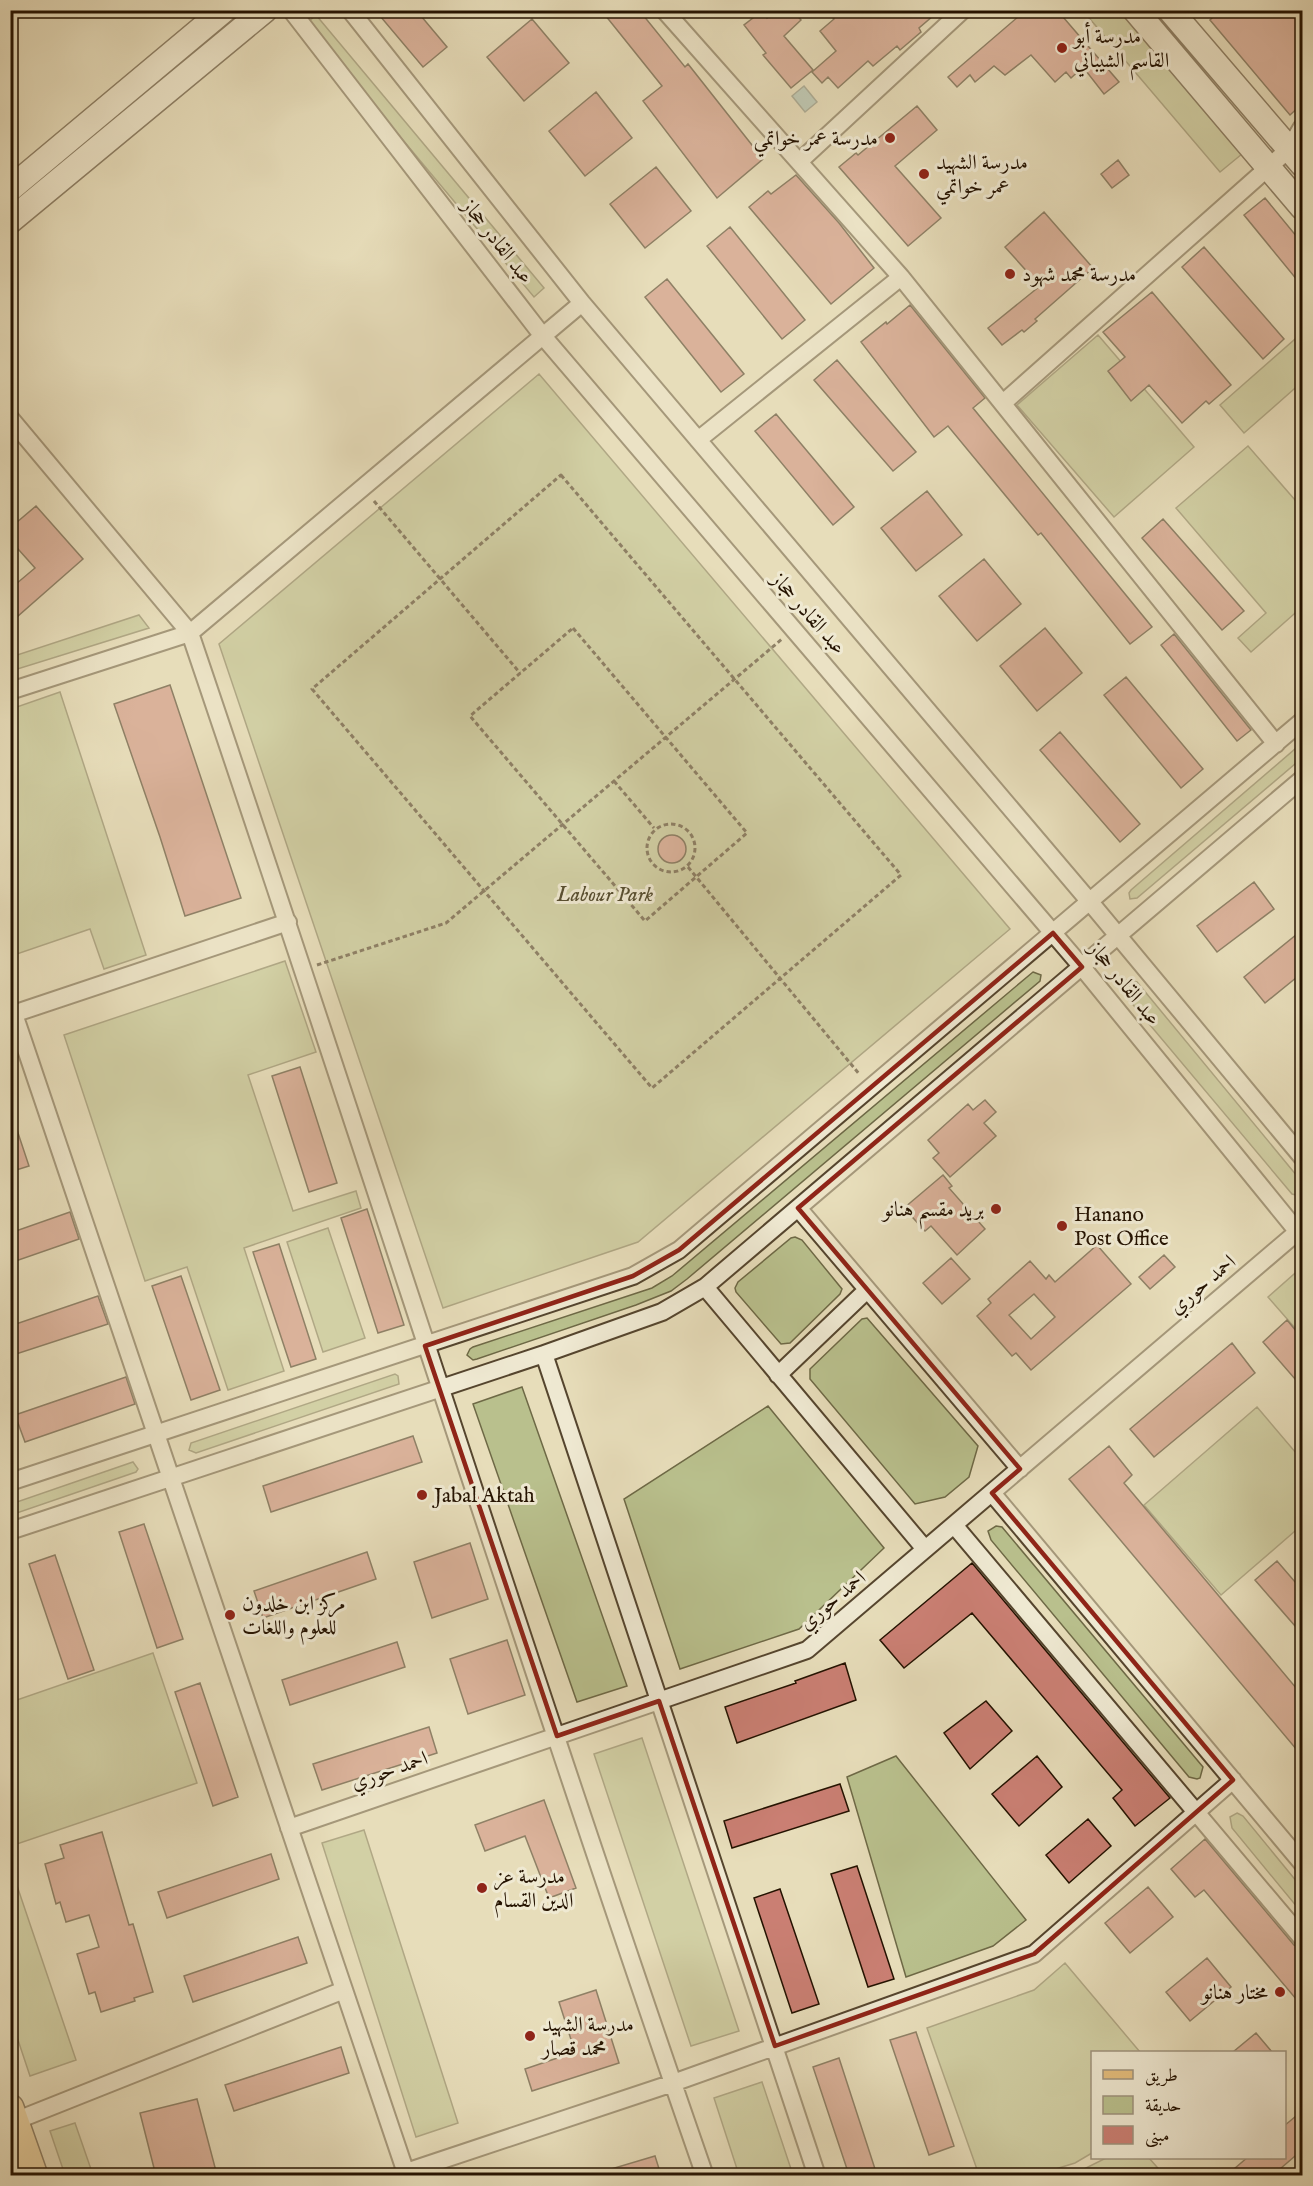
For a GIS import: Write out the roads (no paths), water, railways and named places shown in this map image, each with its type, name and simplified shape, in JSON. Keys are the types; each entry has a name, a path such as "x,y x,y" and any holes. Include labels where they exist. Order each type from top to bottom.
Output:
{"main road":[{"path":"10,189 224,10"},
{"path":"10,221 265,10"},
{"path":"1135,10 1302,207"},
{"path":"1170,10 1296,156"},
{"path":"12,2118 34,2175"}],"street":[{"name":"عبد القادر حجاز","path":"291,10 542,335 1082,966 1301,1233"},
{"name":"عبد القادر حجاز","path":"350,10 582,303 1090,902 1302,1156"},
{"path":"664,10 902,277 1276,744"},
{"path":"800,161 963,10"},
{"path":"1003,403 1269,167 1296,156 1302,128"},
{"path":"698,440 902,277"},
{"path":"10,691 190,633 582,303"},
{"path":"10,418 190,633 304,970 425,1346 705,2175"},
{"path":"10,1482 633,1276 679,1250 1302,721"},
{"path":"10,1531 544,1354 662,1312 705,1287 1302,779"},
{"path":"288,922 12,1014 406,2174 673,2083 1034,1954 1233,1780"},
{"path":"798,1208 1020,1469"},
{"name":"احمد حوري","path":"289,1828 807,1650 1301,1233"},
{"path":"705,1287 926,1549"},
{"path":"778,1375 867,1290"},
{"path":"544,1354 817,2175"},
{"path":"992,1493 1302,1863"},
{"path":"954,1525 1302,1938"},
{"path":"12,2118 344,1990"}],"water":[{"path":"804,86 817,102 805,112 792,96"}],"place":[{"name":"مدرسة أبو القاسم الشيباني","path":"1062,48"},
{"name":"مدرسة عمر خواتمي","path":"890,138"},
{"name":"مدرسة الشهيد عمر خواتمي","path":"924,174"},
{"name":"مدرسة محمد شهود","path":"1010,274"},
{"name":"بريد مقسم هنانو","path":"996,1209"},
{"name":"Hanano Post Office","path":"1062,1226"},
{"name":"Jabal Aktah","path":"422,1495"},
{"name":"مركز ابن خلدون للعلوم واللغات","path":"230,1615"},
{"name":"مدرسة عز الدين القسام","path":"482,1888"},
{"name":"مختار هنانو","path":"1280,1992"},
{"name":"مدرسة الشهيد محمد قصار","path":"530,2036"}],"park label":[{"name":"Labour Park","path":"605,894"}]}
